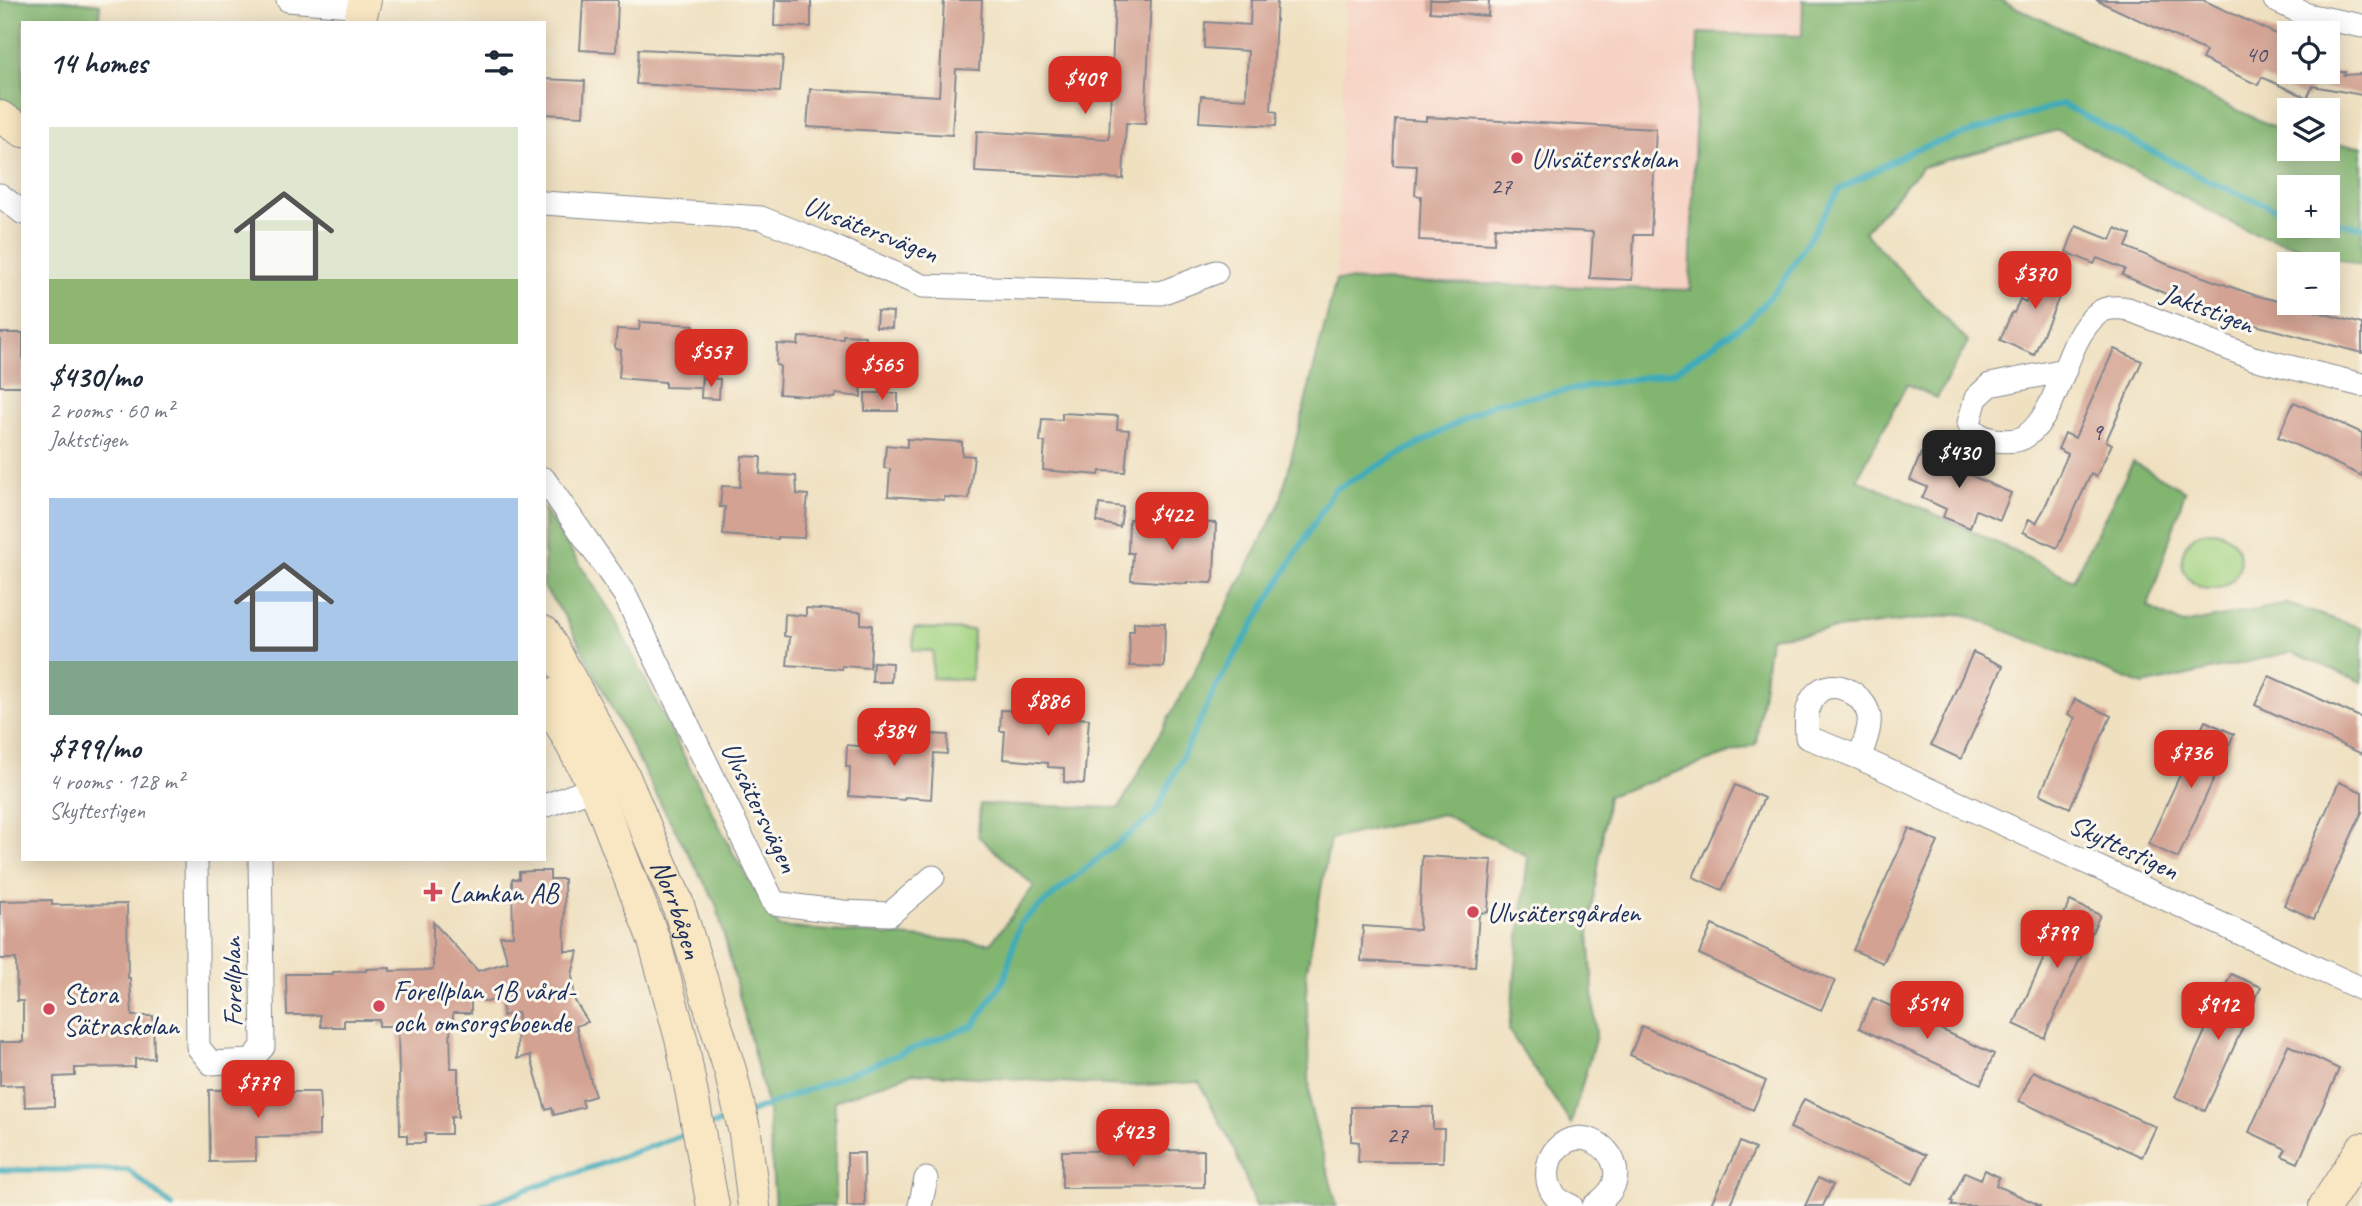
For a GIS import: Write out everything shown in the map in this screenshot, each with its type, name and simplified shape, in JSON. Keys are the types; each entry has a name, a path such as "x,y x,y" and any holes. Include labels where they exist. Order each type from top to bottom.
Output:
{"street":[{"path":"288,0 363,10"},
{"path":"2275,0 2306,15 2362,26"},
{"path":"0,117 21,130"},
{"path":"0,195 21,211"},
{"name":"Ulvsätersvägen","path":"546,203 761,218 923,286 1161,293 1216,272"},
{"name":"Jaktstigen","path":"2065,370 2077,340 2097,313 2115,307 2128,309 2253,358 2362,385"},
{"name":"Ulvsätersvägen","path":"546,482 625,595 774,903 843,912 890,914 933,877"},
{"name":"Norrbågen","path":"546,636 624,776 677,902 730,1070 745,1133 754,1206"},
{"name":"Norrbågen","path":"546,697 595,788 654,940 682,1042 713,1206"},
{"name":"Skyttestigen","path":"1860,758 2362,989"},
{"path":"546,805 624,776"},
{"name":"Forellplan","path":"196,861 198,1047 211,1063 250,1061 263,1047 260,861"},
{"path":"1571,1206 1557,1198 1548,1181 1549,1161 1561,1145 1579,1138 1599,1142 1613,1157 1617,1176 1606,1202"},
{"path":"2325,1206 2362,1149"},
{"path":"920,1206 926,1179"}],"shaded area":[{"name":"Ulvsätersskolan","path":"1346,0 1803,0 1802,36 1698,34 1690,290 1336,280"}],"green space":[{"path":"0,0 63,0 100,4 99,21 21,21 21,114 0,99"},
{"path":"1803,0 2000,0 2277,128 2277,161 2340,161 2340,145 2362,146 2362,266 2340,259 2340,252 2315,252 2249,232 2058,130 1922,167 1864,232 1968,342 1937,398 1907,384 1857,479 2073,580 2133,462 2185,491 2148,607 2183,624 2287,604 2362,628 2362,682 2292,652 2143,685 1963,614 1770,637 1756,744 1608,796 1589,932 1596,1036 1571,1124 1509,1031 1528,856 1443,814 1330,839 1306,975 1310,1106 1337,1206 1256,1206 1234,1149 1199,1082 1124,1086 913,1073 835,1101 835,1206 775,1206 768,1109 716,904 660,802 566,618 546,591 546,512 612,614 734,855 779,927 991,943 1034,886 978,836 980,804 1119,808 1193,674 1280,503 1336,280 1690,290 1698,33 1802,36"},
{"path":"2205,531 2217,531 2232,539 2240,554 2240,566 2232,581 2217,589 2205,589 2190,581 2182,566 2182,554 2190,539"},
{"path":"914,628 973,630 971,680 932,678 933,651 913,650"}],"building":[{"path":"583,0 618,0 616,52 580,50"},
{"path":"775,0 811,0 811,27 774,26"},
{"path":"944,0 982,0 979,70 956,69 952,135 807,127 810,89 939,96"},
{"path":"1115,0 1151,0 1145,124 1126,123 1123,179 975,172 977,131 1109,139"},
{"path":"1251,0 1277,0 1271,111 1277,112 1276,126 1199,122 1201,96 1246,99 1248,51 1204,48 1205,22 1250,25"},
{"path":"1430,0 1489,0 1488,16 1430,12"},
{"path":"2096,0 2203,0 2277,34 2277,84 2262,77 2258,85 2202,59 2206,51"},
{"path":"639,49 783,56 780,92 636,84"},
{"path":"2340,72 2345,72 2344,75 2362,74 2362,95 2313,86 2307,98 2277,84 2340,84"},
{"path":"546,79 585,81 583,116 546,114"},
{"path":"1426,117 1656,129 1651,235 1634,235 1632,280 1590,278 1593,232 1495,227 1494,244 1419,240 1421,196 1415,195 1417,166 1393,165 1395,119 1426,121"},
{"path":"2076,226 2111,240 2116,228 2131,235 2126,247 2169,265 2277,301 2277,315 2329,315 2362,324 2362,353 2240,321 2122,275 2125,269 2097,258 2094,264 2066,252"},
{"path":"2043,261 2063,270 2058,283 2064,286 2034,355 2000,340 2020,299 2026,302"},
{"path":"877,311 893,312 892,328 876,327"},
{"path":"640,322 694,325 693,338 704,339 701,388 665,387 665,382 619,378 621,350 615,347 617,329 639,330"},
{"path":"0,333 21,333 21,386 0,386"},
{"path":"843,335 865,336 861,397 779,394 780,366 776,365 777,344 798,345 799,337 843,339"},
{"path":"2114,349 2142,361 2106,441 2112,444 2096,477 2091,474 2057,548 2023,532 2029,519 2036,523 2044,509 2068,454 2058,449 2065,433 2075,438"},
{"path":"702,378 720,379 719,399 701,398"},
{"path":"865,393 898,393 898,411 865,411"},
{"path":"2294,402 2362,433 2362,476 2278,437"},
{"path":"1062,413 1118,416 1117,429 1129,430 1125,472 1100,471 1099,475 1043,470 1045,442 1040,442 1042,419 1062,420"},
{"path":"907,439 962,442 962,455 974,456 969,499 888,496 890,469 884,468 886,445 907,447"},
{"path":"1921,453 1955,468 1960,458 1975,464 1970,475 2011,493 2000,520 1976,510 1970,528 1943,517 1946,509 1922,498 1927,487 1910,480"},
{"path":"742,456 761,457 760,474 796,476 797,494 808,495 804,538 723,535 725,507 720,507 722,486 740,487"},
{"path":"1099,504 1123,507 1120,527 1097,522"},
{"path":"1129,519 1160,520 1160,524 1195,526 1195,522 1216,523 1212,583 1131,580 1133,553 1128,553"},
{"path":"806,608 861,612 861,624 872,625 870,668 787,665 790,637 784,636 785,614 806,616"},
{"path":"1134,622 1165,623 1164,667 1130,666 1129,631 1134,631"},
{"path":"1973,652 2003,666 1961,759 1931,745"},
{"path":"873,662 892,663 891,682 872,682"},
{"path":"2269,676 2362,718 2362,754 2255,705"},
{"path":"2075,699 2111,716 2070,808 2040,794 2075,718 2068,714"},
{"path":"1023,703 1078,706 1077,718 1089,719 1084,784 1064,782 1064,768 1048,767 1048,763 1003,759 1005,731 1000,731 1001,710 1022,711"},
{"path":"2205,721 2234,734 2178,858 2148,844"},
{"path":"929,734 948,735 947,754 934,753 931,799 849,796 850,767 846,767 847,745 868,747 869,739 913,742 914,737 928,738"},
{"path":"2339,782 2362,792 2362,812 2314,919 2284,905"},
{"path":"1735,785 1764,798 1722,890 1693,877"},
{"path":"1909,828 1938,842 1883,963 1853,950"},
{"name":"Ulvsätersgården","path":"1422,856 1492,860 1488,912 1479,913 1475,967 1361,961 1363,926 1419,930"},
{"name":"Forellplan 1B vård- och omsorgsboende","path":"550,871 550,879 564,879 565,951 578,951 572,975 575,1001 588,1022 576,1026 595,1096 582,1100 584,1107 554,1115 552,1108 546,1110 530,1055 517,1059 518,1012 503,1016 502,998 487,1002 471,997 471,1013 453,1013 453,1023 450,1023 451,1068 458,1068 458,1117 451,1117 451,1134 425,1134 425,1143 407,1143 407,1135 400,1135 398,1026 379,1026 379,1020 344,1020 344,1027 321,1027 320,1015 287,1015 286,974 333,974 390,968 390,971 433,970 433,922 478,971 508,962 500,936 513,936 512,879 519,879 519,872"},
{"name":"Stora Sätraskolan","path":"52,900 52,905 127,904 128,978 132,1016 153,1016 154,1058 135,1059 135,1067 75,1068 75,1076 54,1077 54,1106 25,1107 24,1085 0,1086 0,1042 23,1042 23,1001 17,1001 16,959 0,959 0,901"},
{"path":"2070,901 2100,915 2044,1038 2014,1024"},
{"path":"1712,925 1835,981 1821,1010 1699,954"},
{"path":"2231,974 2261,987 2205,1111 2175,1097"},
{"path":"1873,998 1994,1054 1981,1084 1859,1028"},
{"path":"1642,1026 1766,1081 1753,1110 1630,1055"},
{"path":"2288,1045 2339,1069 2298,1163 2282,1156 2286,1149 2249,1132"},
{"path":"2033,1071 2156,1127 2142,1157 2019,1101"},
{"path":"279,1089 279,1092 319,1092 319,1136 256,1137 256,1161 210,1162 209,1090"},
{"path":"1804,1099 1926,1155 1913,1184 1790,1128"},
{"path":"1351,1107 1433,1107 1433,1129 1444,1129 1443,1162 1358,1162 1359,1142 1351,1141"},
{"path":"1740,1142 1755,1149 1729,1206 1710,1206"},
{"path":"1204,1150 1204,1187 1062,1188 1062,1151"},
{"path":"847,1153 864,1153 865,1206 847,1206"},
{"path":"1985,1170 1999,1177 1996,1185 2041,1206 1951,1206 1965,1172 1981,1179"},
{"path":"1818,1178 1833,1185 1823,1206 1805,1206"}],"waterway":[{"path":"748,1113 974,1025 1005,978 1019,924 1155,814 1216,687 1334,490 1494,403 1674,372 1750,319 1782,283 1839,190 1913,150 2062,104 2215,184 2277,209"},
{"path":"2340,223 2362,227"},
{"path":"708,1126 731,1119"},
{"path":"482,1206 691,1132"},
{"path":"0,1170 128,1170 172,1206"}],"place":[{"name":"Ulvsätersskolan","path":"1517,158"},
{"name":"Lamkan AB","path":"433,892"},
{"name":"Ulvsätersgården","path":"1473,912"},
{"name":"Forellplan 1B vård- och omsorgsboende","path":"379,1006"},
{"name":"Stora Sätraskolan","path":"49,1009"}]}
